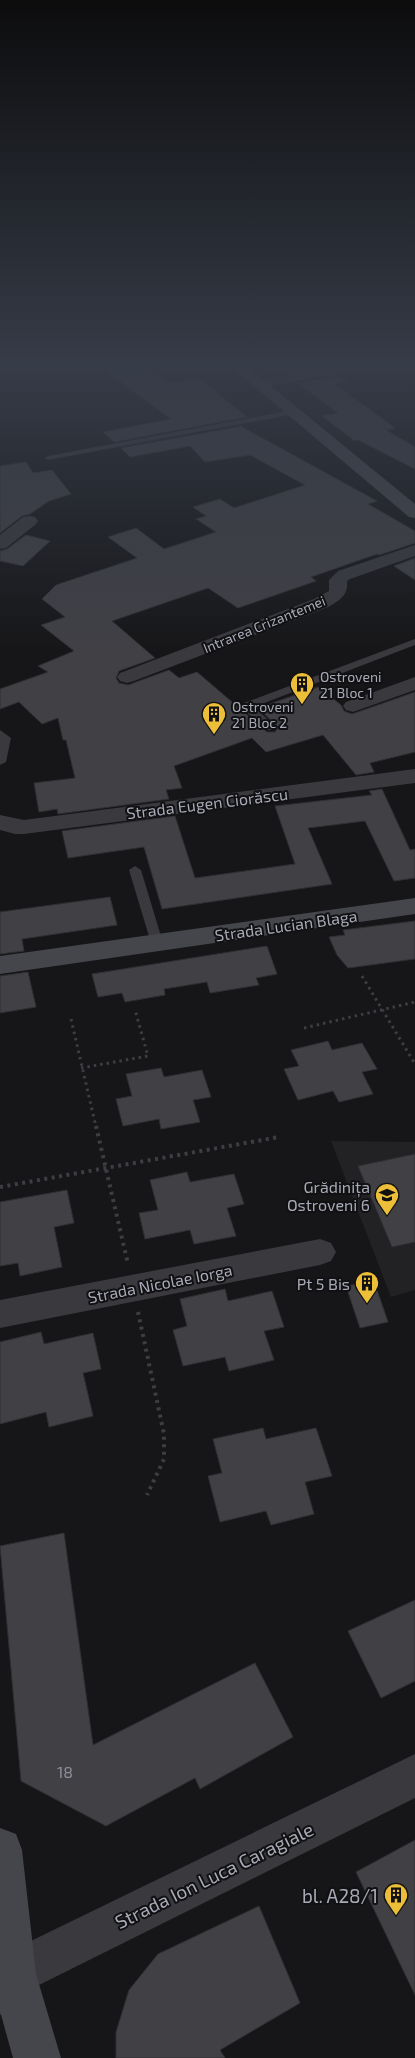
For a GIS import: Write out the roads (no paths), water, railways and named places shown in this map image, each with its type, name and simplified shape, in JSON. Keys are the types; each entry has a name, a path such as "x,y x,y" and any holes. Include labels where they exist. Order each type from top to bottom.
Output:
{"street":[{"path":"351,460 415,513"},
{"path":"0,544 29,521"},
{"name":"Intrarea Crizantemei","path":"127,677 321,602 338,593 340,588 338,580 344,575 415,550"},
{"path":"353,706 415,683"},
{"name":"Strada Eugen Ciorăscu","path":"0,822 16,827 24,827 415,776"},
{"name":"Strada Lucian Blaga","path":"0,965 415,906"},
{"name":"Strada Nicolae Iorga","path":"0,1314 320,1252"},
{"name":"Strada Ion Luca Caragiale","path":"7,1983 415,1776"},
{"path":"0,1850 7,1983 37,2058"}],"lane":[{"path":"272,728 249,710 248,704 415,642"},
{"path":"0,733 6,738 0,762"},
{"path":"135,870 157,943"}],"place":[{"name":"Ostroveni 21 Bloc 1","path":"302,705"},
{"name":"Ostroveni 21 Bloc 2","path":"214,735"},
{"name":"Grădinița Ostroveni 6","path":"387,1216"},
{"name":"Pt 5 Bis","path":"367,1304"},
{"name":"bl. A28/1","path":"396,1916"}]}
